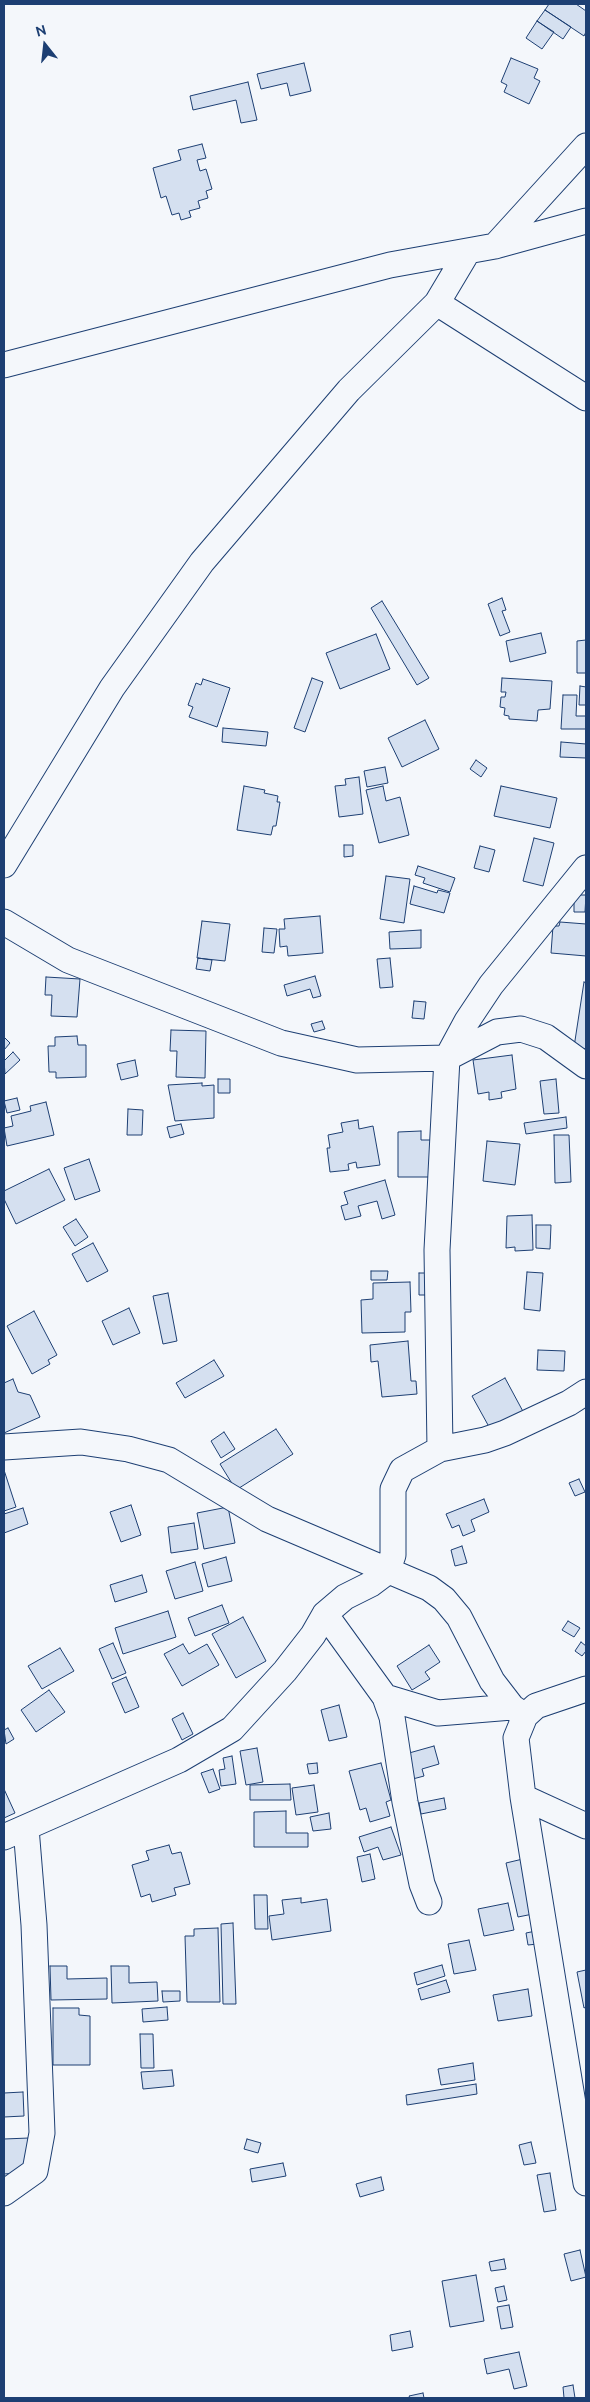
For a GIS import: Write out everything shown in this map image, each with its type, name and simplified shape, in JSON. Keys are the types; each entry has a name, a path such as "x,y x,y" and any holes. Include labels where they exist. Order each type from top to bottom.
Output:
{"street":[{"path":"495,246 586,146"},
{"path":"4,365 390,266 495,246 586,221"},
{"path":"4,865 112,688 202,562 350,390 437,304 468,251"},
{"path":"437,304 586,398"},
{"path":"440,1449 437,1250 446,1058 467,1021 491,985 586,868"},
{"path":"4,922 68,960 281,1043 357,1060 446,1058 497,1032 521,1029 546,1037 586,1066"},
{"path":"4,2194 35,2171 42,2133 34,1925 15,1833 179,1760 232,1729 313,1635 325,1614 346,1596 370,1584 387,1572 394,1555 393,1489 402,1470 440,1449 485,1440 505,1433 570,1404 586,1392"},
{"path":"4,1447 81,1442 169,1460 267,1519 387,1572 429,1588 444,1600 459,1617 492,1681 519,1712 516,1738 523,1797 586,2183"},
{"path":"325,1614 385,1698 392,1717 405,1802 422,1884 428,1902"},
{"path":"385,1698 438,1713 519,1712 586,1689"},
{"path":"523,1797 586,1826"}],"building":[{"path":"549,4 576,4 586,11 586,32 584,36 545,10"},
{"path":"545,10 571,27 563,39 537,21"},
{"path":"537,21 554,32 542,49 526,38"},
{"path":"511,58 538,69 534,78 540,81 529,104 504,92 507,85 501,82"},
{"path":"304,63 311,91 290,96 287,83 261,89 257,74"},
{"path":"248,82 257,120 241,123 236,100 193,110 190,96"},
{"path":"202,144 206,158 197,160 200,171 206,169 212,189 206,191 208,198 198,201 200,208 189,211 191,217 181,220 179,213 172,215 166,196 161,198 153,168 181,160 178,150"},
{"path":"502,598 506,610 502,611 510,632 500,636 488,604"},
{"path":"382,601 429,678 417,685 371,608"},
{"path":"541,633 546,653 510,662 506,641"},
{"path":"376,634 390,669 340,689 326,653"},
{"path":"586,640 586,673 577,673 577,641"},
{"path":"312,678 323,682 305,732 294,728"},
{"path":"502,678 552,681 550,709 538,710 537,721 509,719 509,716 504,715 505,708 500,707 501,697 505,697 506,692 501,692"},
{"path":"203,679 230,688 217,727 189,717 193,707 188,705 196,683 201,685"},
{"path":"580,686 586,687 586,705 579,705"},
{"path":"563,695 577,695 576,716 586,716 586,729 561,729"},
{"path":"425,720 439,749 402,767 388,738"},
{"path":"223,728 268,732 266,746 222,742"},
{"path":"561,742 586,744 586,758 560,757"},
{"path":"476,760 487,768 481,777 470,769"},
{"path":"385,767 388,783 367,787 364,771"},
{"path":"359,777 363,814 339,817 335,786 346,785 345,779"},
{"path":"244,786 265,790 264,793 278,796 277,802 280,802 276,826 273,826 271,835 237,830"},
{"path":"383,786 386,801 400,797 409,835 379,843 366,790"},
{"path":"501,786 557,798 550,828 494,816"},
{"path":"534,838 554,843 543,886 523,881"},
{"path":"344,845 353,845 353,856 344,857"},
{"path":"480,846 495,850 489,872 474,868"},
{"path":"418,866 455,878 450,892 423,883 425,878 415,875"},
{"path":"386,876 410,879 404,923 380,919"},
{"path":"414,886 437,893 438,890 450,893 444,913 410,904"},
{"path":"574,895 586,895 585,912 574,912"},
{"path":"320,916 323,953 288,956 287,946 280,947 279,929 285,929 284,919"},
{"path":"202,921 230,924 225,961 197,958"},
{"path":"560,922 586,924 586,956 551,953 553,926 559,926"},
{"path":"264,928 277,929 274,953 262,952"},
{"path":"421,930 421,948 390,949 389,932"},
{"path":"198,958 212,960 210,971 196,969"},
{"path":"390,958 393,987 380,988 377,959"},
{"path":"315,976 321,996 313,998 310,989 287,996 284,985"},
{"path":"46,977 80,979 77,1017 51,1016 52,995 45,995"},
{"path":"584,982 586,983 586,1049 574,1047"},
{"path":"414,1001 426,1002 424,1019 412,1018"},
{"path":"322,1021 325,1029 314,1032 311,1024"},
{"path":"171,1030 206,1031 205,1078 176,1077 177,1051 170,1051"},
{"path":"77,1036 78,1045 86,1045 86,1077 56,1078 56,1072 49,1072 48,1046 55,1046 55,1037"},
{"path":"4,1037 10,1043 4,1050"},
{"path":"13,1052 20,1060 5,1074 4,1061"},
{"path":"512,1055 516,1089 501,1092 502,1098 489,1100 489,1092 478,1094 473,1060"},
{"path":"135,1060 138,1076 121,1080 117,1064"},
{"path":"218,1079 230,1079 230,1093 218,1093"},
{"path":"556,1079 559,1113 544,1114 540,1081"},
{"path":"202,1083 202,1086 214,1085 214,1118 175,1121 168,1085"},
{"path":"17,1098 20,1110 7,1113 4,1101"},
{"path":"46,1102 54,1135 7,1146 4,1128 13,1126 11,1116 31,1111 30,1106"},
{"path":"128,1109 143,1110 142,1135 127,1135"},
{"path":"566,1117 567,1128 526,1134 524,1123"},
{"path":"358,1120 359,1129 373,1126 380,1165 357,1168 356,1162 348,1164 349,1170 330,1172 327,1148 330,1148 328,1135 343,1132 341,1123"},
{"path":"181,1124 184,1134 170,1138 167,1127"},
{"path":"421,1131 421,1140 431,1140 437,1177 398,1177 398,1132"},
{"path":"554,1135 569,1135 571,1182 555,1183"},
{"path":"487,1141 520,1144 515,1185 483,1181"},
{"path":"89,1159 100,1191 75,1200 64,1168"},
{"path":"49,1169 65,1200 16,1224 4,1199 4,1191"},
{"path":"385,1180 395,1215 382,1219 377,1201 358,1206 361,1216 345,1220 341,1206 348,1204 344,1192"},
{"path":"532,1215 533,1250 515,1251 515,1247 506,1248 507,1216"},
{"path":"76,1219 88,1237 75,1246 63,1227"},
{"path":"536,1225 551,1225 550,1249 536,1248"},
{"path":"93,1243 108,1271 87,1282 72,1254"},
{"path":"371,1271 388,1271 387,1280 371,1280"},
{"path":"527,1272 543,1273 540,1311 524,1309"},
{"path":"419,1273 432,1273 432,1295 419,1295"},
{"path":"410,1282 411,1312 405,1312 405,1332 362,1333 361,1300 373,1299 373,1283"},
{"path":"168,1293 177,1341 163,1344 153,1296"},
{"path":"129,1308 140,1333 113,1345 102,1321"},
{"path":"34,1311 57,1355 48,1360 50,1364 32,1374 7,1326"},
{"path":"408,1341 411,1381 416,1381 417,1394 382,1397 378,1361 371,1362 370,1345"},
{"path":"538,1350 565,1351 564,1371 537,1370"},
{"path":"214,1360 224,1376 185,1398 176,1383"},
{"path":"505,1378 526,1417 493,1434 472,1396"},
{"path":"13,1379 18,1392 30,1395 40,1417 4,1433 4,1383"},
{"path":"276,1429 293,1454 236,1490 220,1464"},
{"path":"224,1432 235,1449 221,1458 211,1441"},
{"path":"4,1470 16,1507 4,1511"},
{"path":"579,1479 585,1492 575,1496 569,1483"},
{"path":"484,1499 489,1512 471,1520 475,1531 463,1536 459,1525 452,1528 446,1514"},
{"path":"131,1505 141,1535 121,1542 110,1512"},
{"path":"228,1507 235,1543 204,1549 197,1513"},
{"path":"23,1508 28,1524 4,1533 4,1514"},
{"path":"194,1523 198,1549 171,1553 168,1527"},
{"path":"462,1546 467,1563 455,1566 451,1550"},
{"path":"226,1557 232,1581 208,1587 202,1564"},
{"path":"195,1562 203,1591 175,1599 166,1571"},
{"path":"142,1575 147,1592 115,1602 110,1585"},
{"path":"222,1605 229,1623 195,1636 188,1618"},
{"path":"168,1611 176,1637 123,1654 115,1628"},
{"path":"243,1617 266,1661 236,1678 212,1634"},
{"path":"568,1621 580,1628 574,1637 562,1630"},
{"path":"581,1642 586,1646 586,1651 582,1656 575,1651"},
{"path":"113,1643 126,1673 112,1679 99,1649"},
{"path":"183,1644 189,1654 207,1644 219,1665 182,1686 164,1654"},
{"path":"429,1645 440,1662 425,1672 430,1679 412,1690 397,1666"},
{"path":"60,1648 74,1671 42,1689 28,1666"},
{"path":"126,1677 139,1707 125,1713 112,1683"},
{"path":"49,1690 65,1712 36,1732 21,1710"},
{"path":"339,1705 347,1737 329,1741 321,1710"},
{"path":"183,1713 193,1734 182,1740 172,1719"},
{"path":"8,1728 14,1739 6,1744 4,1730"},
{"path":"434,1746 439,1764 422,1769 424,1776 409,1780 402,1755"},
{"path":"257,1748 263,1782 246,1785 240,1751"},
{"path":"232,1756 236,1784 221,1786 219,1770 225,1769 223,1758"},
{"path":"317,1763 318,1773 309,1774 307,1764"},
{"path":"381,1763 391,1800 386,1802 390,1816 370,1822 366,1808 360,1810 349,1771"},
{"path":"213,1769 220,1789 209,1793 201,1773"},
{"path":"290,1784 291,1800 250,1800 250,1785"},
{"path":"314,1785 318,1812 296,1815 292,1788"},
{"path":"4,1789 15,1813 4,1818"},
{"path":"444,1798 446,1809 421,1814 419,1803"},
{"path":"286,1811 286,1833 308,1833 308,1847 254,1847 254,1812"},
{"path":"329,1813 331,1829 313,1831 310,1817"},
{"path":"391,1827 401,1855 383,1860 378,1847 364,1852 359,1837"},
{"path":"169,1845 172,1854 181,1852 190,1884 174,1888 176,1895 152,1902 150,1894 141,1897 132,1865 149,1860 146,1851"},
{"path":"370,1854 375,1879 362,1882 357,1857"},
{"path":"527,1858 538,1913 518,1917 506,1863"},
{"path":"254,1895 267,1895 268,1929 255,1929"},
{"path":"301,1898 301,1903 327,1899 331,1931 272,1940 269,1916 284,1914 282,1900"},
{"path":"508,1903 514,1930 484,1936 478,1909"},
{"path":"233,1923 236,2004 223,2004 221,1924"},
{"path":"218,1928 220,2002 187,2002 185,1936 194,1936 194,1929"},
{"path":"536,1931 538,1944 528,1945 526,1933"},
{"path":"469,1940 476,1970 454,1974 448,1944"},
{"path":"442,1965 445,1976 417,1985 414,1973"},
{"path":"50,1966 67,1966 67,1979 107,1978 107,1999 51,2000"},
{"path":"111,1966 129,1966 129,1983 157,1982 158,2001 112,2003"},
{"path":"586,1970 586,2007 584,2008 577,1972"},
{"path":"446,1980 450,1992 421,2000 418,1989"},
{"path":"528,1989 532,2016 498,2021 493,1995"},
{"path":"162,1991 180,1991 180,2001 163,2002"},
{"path":"167,2007 168,2020 143,2022 142,2009"},
{"path":"53,2008 79,2008 79,2015 90,2016 90,2065 53,2065"},
{"path":"140,2034 153,2034 154,2068 141,2068"},
{"path":"473,2063 475,2080 441,2085 438,2069"},
{"path":"172,2070 174,2086 143,2089 141,2072"},
{"path":"476,2084 477,2094 407,2105 406,2095"},
{"path":"23,2092 24,2116 4,2117 4,2093"},
{"path":"29,2138 30,2172 4,2174 4,2139"},
{"path":"247,2139 261,2143 258,2153 244,2149"},
{"path":"531,2142 536,2163 524,2165 519,2145"},
{"path":"283,2163 286,2176 252,2182 250,2169"},
{"path":"550,2173 556,2210 544,2212 537,2175"},
{"path":"381,2177 384,2190 360,2197 356,2184"},
{"path":"580,2250 586,2277 571,2281 564,2254"},
{"path":"504,2259 506,2269 491,2271 489,2262"},
{"path":"476,2275 484,2321 450,2327 442,2281"},
{"path":"504,2286 507,2300 498,2302 495,2288"},
{"path":"509,2305 513,2327 501,2329 497,2307"},
{"path":"410,2331 413,2347 392,2351 390,2335"},
{"path":"519,2352 527,2386 514,2389 509,2369 487,2374 484,2359"},
{"path":"573,2385 575,2398 564,2398 563,2387"},
{"path":"423,2393 424,2398 410,2398 409,2396"}]}
